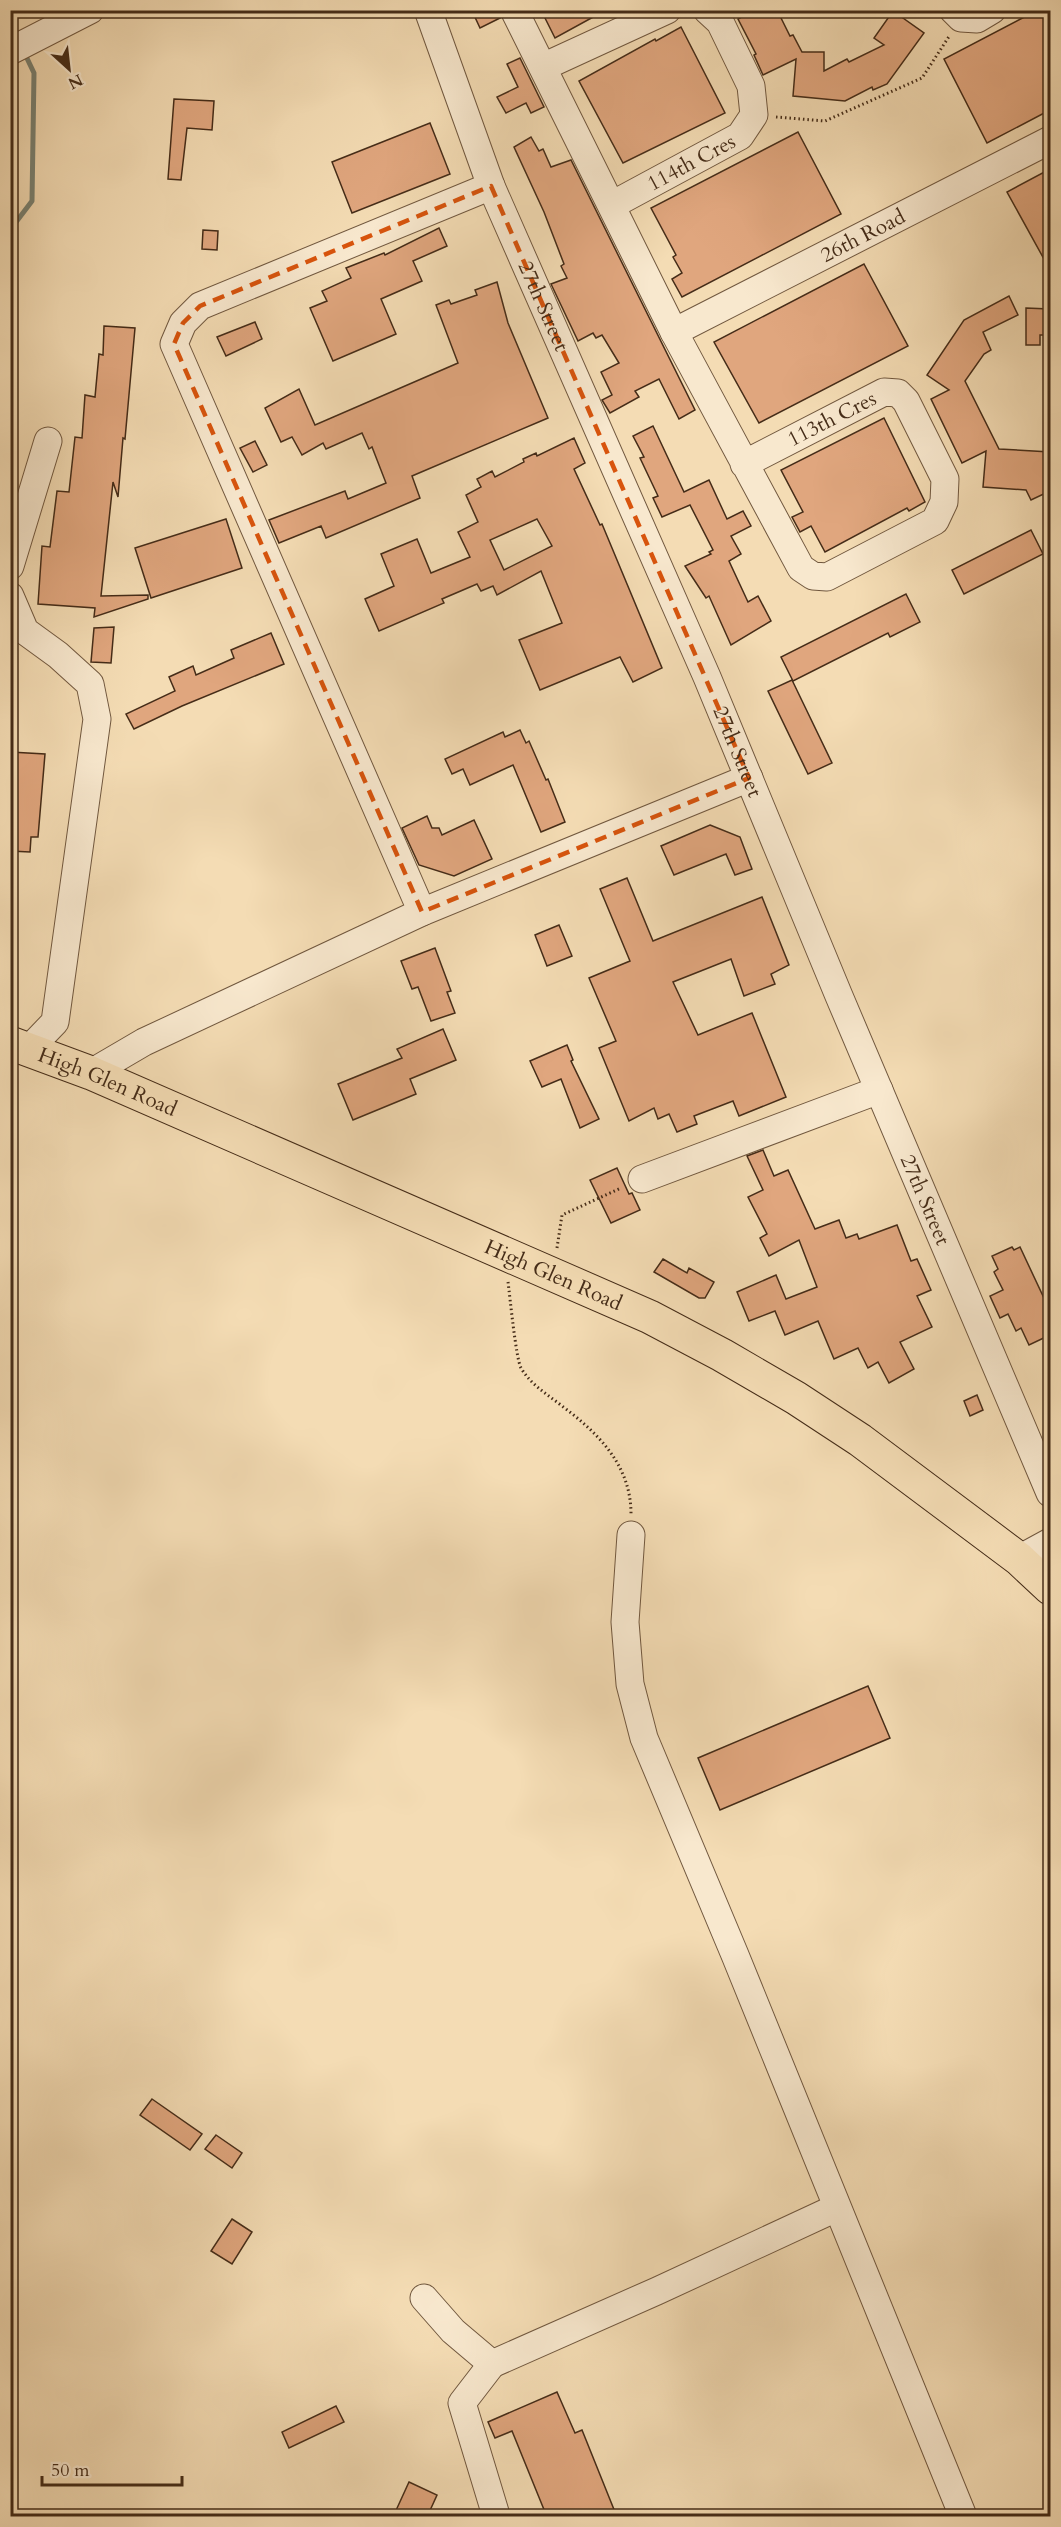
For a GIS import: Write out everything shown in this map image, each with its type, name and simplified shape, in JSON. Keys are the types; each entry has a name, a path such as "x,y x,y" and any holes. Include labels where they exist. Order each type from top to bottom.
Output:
{"main road":[{"name":"High Glen Road","path":"20,1046 91,1073 650,1317 796,1398 860,1440 1019,1559 1050,1588"}],"street":[{"path":"10,51 90,10"},
{"name":"27th Street","path":"428,10 491,186 688,633 1050,1493"},
{"path":"514,10 674,332 744,464"},
{"path":"543,67 667,10"},
{"name":"114th Cres","path":"612,205 740,136 754,115 751,86 720,22 708,10"},
{"path":"957,14 976,19 992,10"},
{"name":"26th Road","path":"674,332 1050,140"},
{"path":"422,912 174,344 183,323 200,306 491,186"},
{"name":"113th Cres","path":"884,392 898,393 906,401 945,479 944,502 935,521 827,577 813,576 801,567 744,464 884,392"},
{"path":"10,566 48,441"},
{"path":"10,596 25,631 58,655 90,684 97,718 55,1022 20,1046"},
{"path":"91,1073 144,1042 422,912 748,778"},
{"path":"642,1179 879,1090"},
{"path":"631,1536 626,1622 630,1684 644,1738 735,1955 963,2517"},
{"path":"1019,1559 1050,1542"},
{"path":"495,2512 462,2403 492,2364 836,2208"},
{"path":"424,2298 453,2331 492,2364"}],"path":[{"path":"754,115 825,122 922,78 957,14"},
{"path":"552,1274 562,1215 642,1179"},
{"path":"503,1253 519,1365 530,1382 588,1426 617,1459 631,1497 631,1536"}],"highlighted area":[{"path":"491,186 749,778 422,912 174,344 183,323 200,306"}],"building":[{"path":"483,10 498,10 500,18 480,28 474,15"},
{"path":"541,10 606,10 555,38"},
{"path":"754,10 777,10 790,36 793,35 802,52 824,52 824,71 847,59 849,62 884,45 874,38 893,11 924,33 887,84 873,90 872,87 845,101 793,96 796,59 763,75 754,55 756,54 738,19"},
{"path":"1038,10 1050,10 1050,110 987,143 944,59"},
{"path":"681,27 725,113 623,163 579,81"},
{"path":"520,58 544,107 531,113 526,103 506,113 497,97 518,87 507,64"},
{"path":"174,99 214,101 212,130 187,128 181,180 168,179"},
{"path":"430,123 450,174 352,213 332,162"},
{"path":"798,132 841,214 682,297 672,279 682,273 673,257 676,255 651,208"},
{"path":"531,137 539,151 543,149 551,167 571,160 695,410 679,419 659,379 635,391 639,397 610,413 602,400 612,395 601,372 619,363 602,335 596,338 593,333 578,341 551,284 567,278 561,266 564,264 544,212 514,147"},
{"path":"1050,169 1050,270 1007,192"},
{"path":"439,228 447,246 413,261 422,281 381,299 396,334 333,361 310,308 327,301 322,291 351,278 346,268 384,253 385,255"},
{"path":"203,230 218,231 217,250 202,249"},
{"path":"864,264 908,346 759,423 714,342"},
{"path":"497,282 508,323 548,418 412,476 420,498 326,538 321,526 279,543 269,520 345,491 348,499 386,483 372,447 369,449 362,433 326,449 323,443 302,455 292,437 281,442 265,408 299,389 315,425 458,363 436,305 449,300 451,304 477,295 475,290"},
{"path":"1009,296 1018,315 983,332 991,350 984,354 965,381 999,449 1050,452 1050,491 1031,500 1026,490 983,487 986,451 962,463 931,399 949,390 927,375 964,320"},
{"path":"1026,308 1049,309 1048,335 1040,335 1040,345 1026,345"},
{"path":"255,322 262,339 226,356 217,337"},
{"path":"104,326 135,328 118,497 113,482 101,596 148,595 148,599 94,617 95,608 38,604 42,546 50,547 57,491 69,492 75,437 82,438 85,395 95,397 99,354 103,355"},
{"path":"884,418 925,502 909,511 907,508 825,552 811,526 800,532 792,517 803,512 781,470"},
{"path":"653,426 684,492 709,480 727,519 743,511 751,526 731,536 741,554 729,561 748,602 758,596 771,621 731,645 709,596 706,598 685,566 711,554 709,552 713,550 690,505 662,517 653,498 658,496 640,458 644,457 633,436"},
{"path":"574,438 585,463 574,469 600,525 602,524 662,668 633,682 620,657 540,690 519,640 562,623 541,571 497,595 493,586 481,591 477,584 442,599 444,603 379,631 365,599 394,586 381,554 417,539 431,573 470,557 458,532 478,522 466,495 481,487 477,479 492,471 495,477 524,462 523,459 536,453 537,456","holes":["537,519 552,546 504,570 490,540"]},
{"path":"255,441 267,465 253,472 240,448"},
{"path":"226,519 242,568 151,598 135,548"},
{"path":"1031,530 1043,554 964,594 952,570"},
{"path":"906,594 920,622 890,637 888,633 793,681 781,657"},
{"path":"114,627 111,663 91,662 94,628"},
{"path":"271,633 284,664 182,706 134,729 126,714 175,691 169,677 193,666 196,675 234,658 231,650"},
{"path":"792,680 832,763 808,774 768,691"},
{"path":"520,730 526,743 529,741 546,780 548,779 565,822 541,832 513,765 470,785 463,769 452,774 445,759 503,732 505,737"},
{"path":"10,752 45,754 38,837 31,837 30,852 10,851"},
{"path":"427,816 432,828 439,828 442,835 474,820 492,859 454,876 419,865 402,828"},
{"path":"710,825 740,837 752,869 735,875 726,854 674,875 661,846"},
{"path":"627,878 653,941 762,897 789,965 771,974 775,984 744,996 731,959 673,982 698,1035 752,1013 786,1097 739,1116 733,1101 694,1116 697,1124 677,1132 669,1114 658,1119 654,1108 629,1121 599,1048 616,1041 589,978 630,961 600,889"},
{"path":"559,925 572,956 547,966 535,935"},
{"path":"435,948 451,991 447,992 455,1013 431,1021 418,987 412,989 401,961"},
{"path":"443,1029 456,1060 410,1079 416,1094 353,1120 338,1084 402,1058 397,1049"},
{"path":"567,1045 573,1060 571,1061 599,1119 580,1128 561,1079 542,1087 530,1061"},
{"path":"763,1150 774,1176 788,1170 815,1229 839,1220 846,1238 857,1234 859,1239 897,1225 911,1261 917,1259 931,1290 917,1296 932,1327 900,1342 914,1369 889,1383 878,1362 868,1368 858,1348 834,1359 818,1321 785,1335 775,1311 749,1321 737,1292 776,1275 786,1299 817,1287 799,1240 769,1256 760,1238 767,1234 748,1197 763,1190 747,1156"},
{"path":"617,1168 629,1194 632,1193 640,1210 611,1223 590,1180"},
{"path":"1012,1247 1014,1250 1020,1247 1050,1311 1050,1335 1029,1345 1021,1328 1016,1331 1008,1314 1000,1318 990,1296 1003,1290 994,1272 998,1269 992,1256"},
{"path":"663,1259 687,1273 689,1268 714,1282 705,1298 699,1298 654,1272"},
{"path":"977,1395 983,1410 970,1416 964,1401"},
{"path":"868,1686 890,1738 720,1810 698,1758"},
{"path":"152,2099 202,2134 190,2150 140,2115"},
{"path":"216,2135 242,2153 232,2168 205,2149"},
{"path":"232,2219 252,2232 232,2264 211,2251"},
{"path":"557,2392 575,2433 582,2430 617,2517 547,2517 512,2431 495,2438 488,2422"},
{"path":"336,2406 344,2422 289,2448 282,2432"},
{"path":"409,2482 437,2495 427,2517 393,2517"}],"waterway":[{"path":"10,25 17,38"},
{"path":"10,230 32,201 34,73 24,52"}]}
